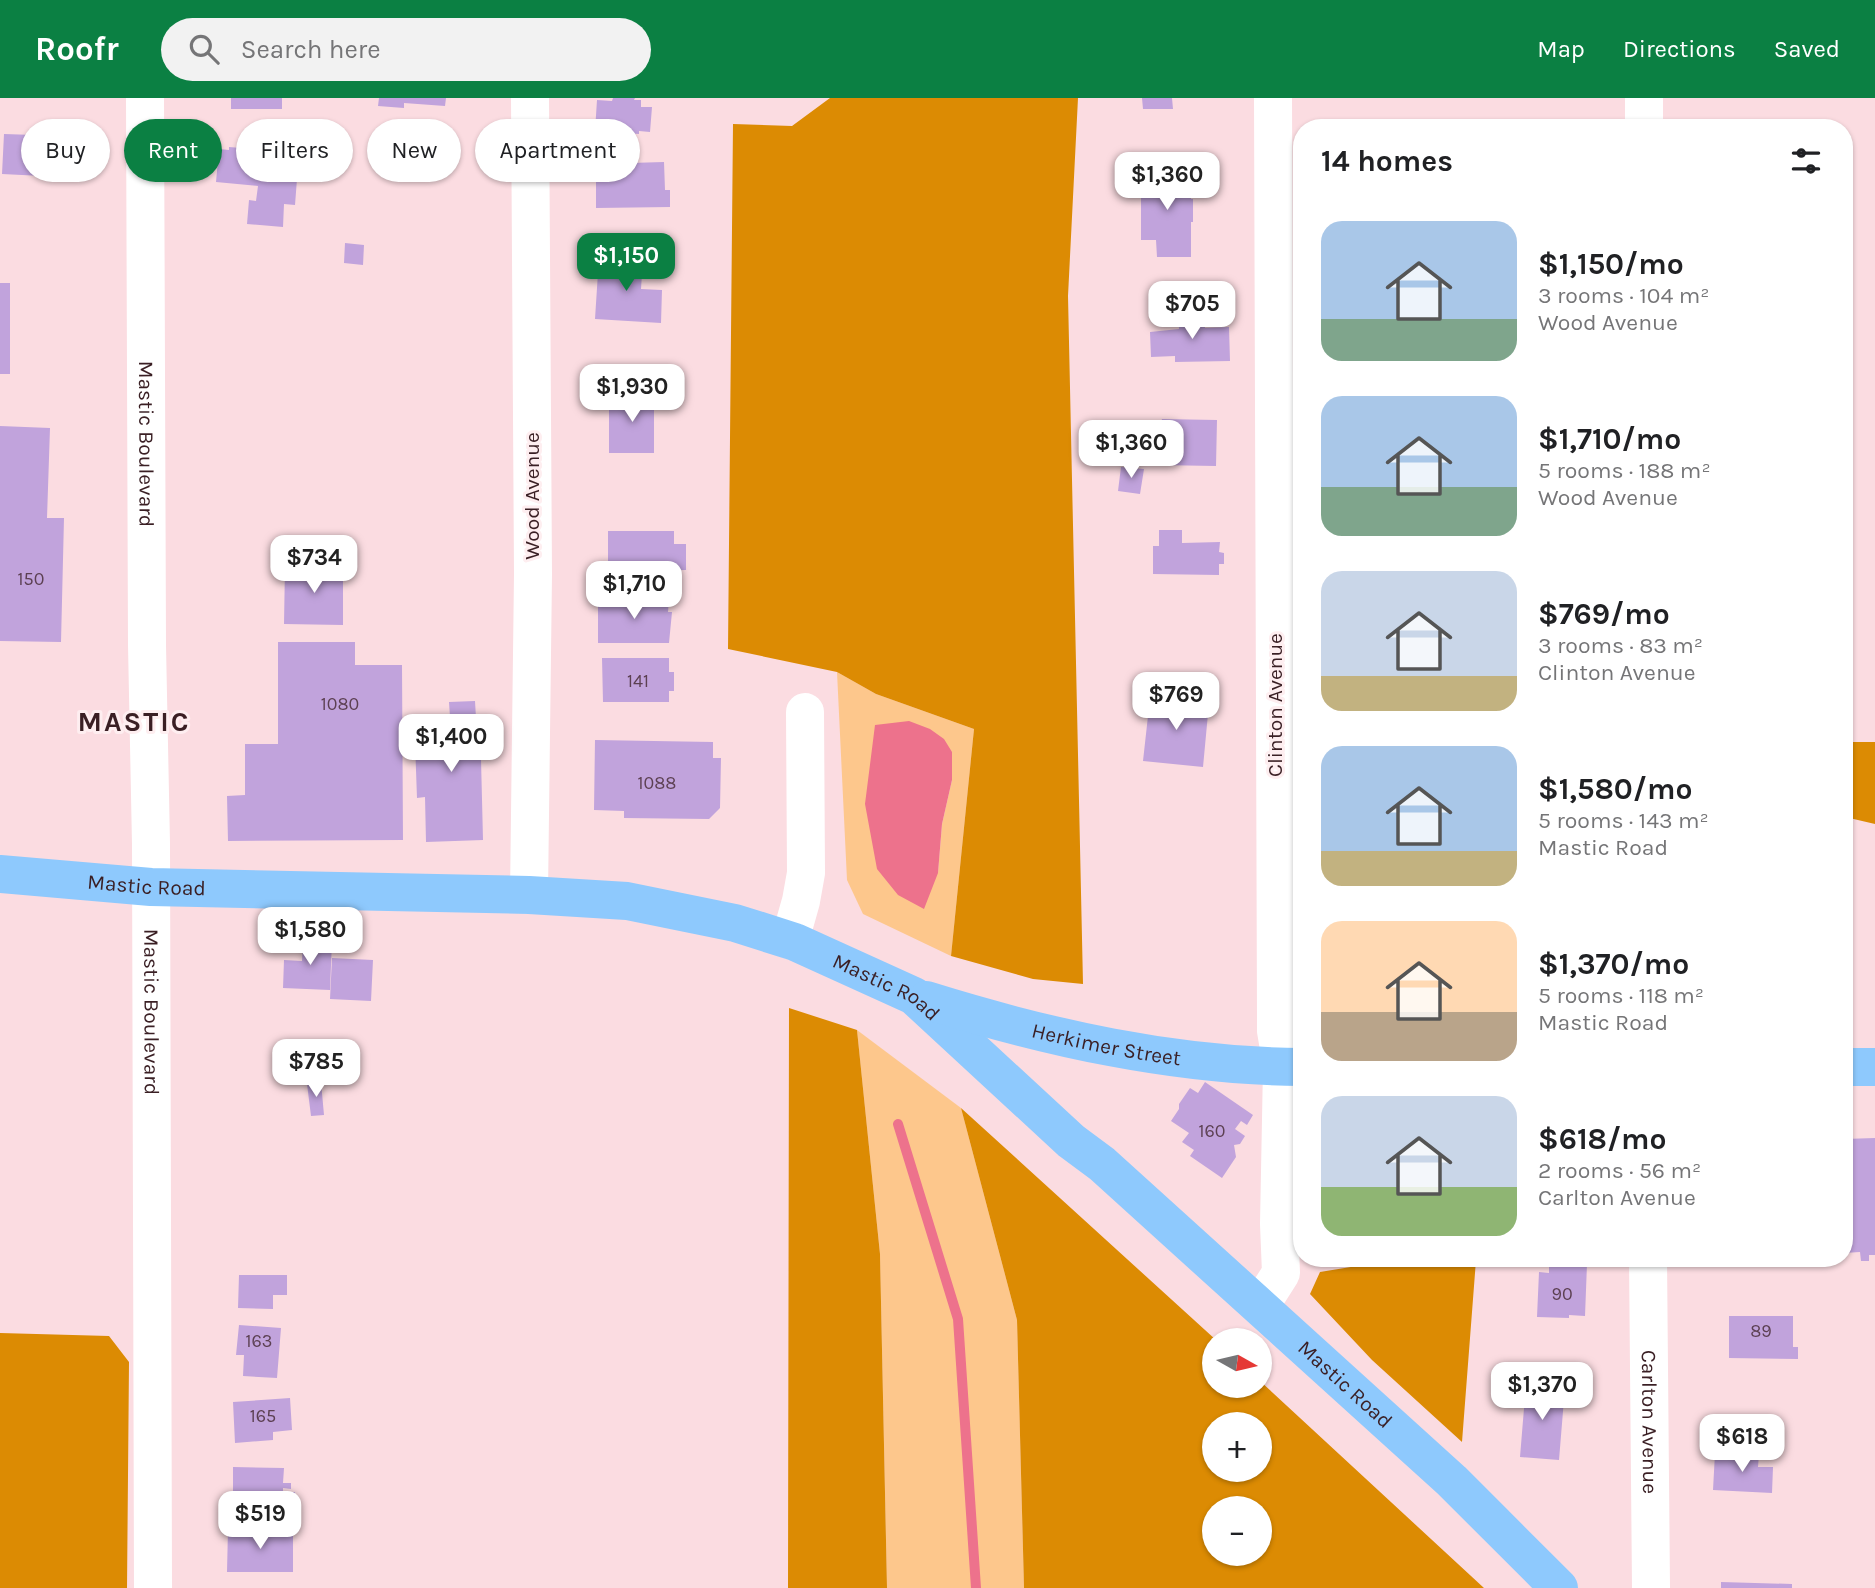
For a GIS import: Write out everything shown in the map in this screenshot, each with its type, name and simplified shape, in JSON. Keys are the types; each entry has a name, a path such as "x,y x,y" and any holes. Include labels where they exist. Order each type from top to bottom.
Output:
{"main road":[{"name":"Mastic Road","path":"0,874 151,887 529,895 627,901 735,923 790,940 914,996 1452,1481 1559,1588"},
{"name":"Herkimer Street","path":"914,996 1105,1047 1223,1062 1292,1067"},
{"path":"1853,1068 1875,1067"}],"street":[{"name":"Mastic Boulevard","path":"145,98 153,1588"},
{"name":"Wood Avenue","path":"529,895 533,574 530,98"},
{"name":"Clinton Avenue","path":"1260,1306 1281,1273 1279,1224 1292,1067 1276,1031 1273,98"},
{"path":"1644,98 1644,119"},
{"path":"790,940 806,873 804,712"},
{"name":"Carlton Avenue","path":"1648,1267 1651,1588"}],"shaded area":[{"path":"830,98 1078,98 1068,296 1083,984 1033,979 951,956 974,729 876,694 837,672 728,649 733,124 792,126"},
{"path":"837,672 876,694 974,729 951,956 863,914 847,880","holes":["952,780 942,824 938,873 865,804"]},
{"path":"909,721 930,729 944,739 952,752 952,780 942,824 938,873 924,909 898,895 877,869 865,804 875,725"},
{"path":"1853,742 1875,742 1875,824 1853,819"},
{"path":"789,1008 857,1030 880,1254 887,1588 788,1588"},
{"path":"857,1030 961,1108 1017,1320 1024,1588 887,1588 880,1254"},
{"path":"961,1108 1203,1328 1202,1398 1272,1398 1272,1392 1484,1588 1024,1588 1017,1320"},
{"path":"1351,1267 1475,1267 1462,1442 1372,1360 1310,1294 1320,1272"},
{"path":"0,1333 109,1336 129,1362 127,1588 0,1588"}],"building":[{"path":"231,98 282,98 282,109 231,109"},
{"path":"379,98 446,98 445,106 404,103 404,108 378,106"},
{"path":"613,98 635,98 634,100 641,100 641,107 652,107 650,132 640,131 640,119 596,119 597,100 612,101"},
{"path":"1142,98 1172,98 1173,109 1143,109"},
{"path":"4,134 21,135 21,175 2,174"},
{"path":"229,147 236,148 236,182 297,182 295,205 284,204 283,227 247,224 249,200 256,201 258,186 216,182 222,182 222,149 229,150"},
{"path":"664,162 665,190 670,190 670,207 596,208 596,182 640,182 640,163"},
{"path":"1165,168 1185,170 1186,188 1191,188 1191,257 1157,257 1156,240 1141,240 1141,171 1163,171"},
{"path":"345,243 364,245 363,265 344,263"},
{"path":"599,257 643,259 641,289 662,290 661,323 595,319"},
{"path":"0,283 10,283 10,374 0,374"},
{"path":"1204,311 1205,328 1229,327 1230,361 1175,362 1175,356 1151,357 1150,332 1179,329 1178,312"},
{"path":"609,395 654,395 654,453 609,453"},
{"path":"1162,419 1217,420 1216,466 1158,465 1158,456 1139,455 1140,433 1158,433"},
{"path":"0,426 50,428 47,518 64,518 61,642 0,641"},
{"path":"1121,467 1144,469 1140,494 1118,491"},
{"path":"1159,530 1182,530 1182,543 1220,542 1219,552 1224,553 1224,564 1219,564 1219,575 1153,574 1153,546 1159,546"},
{"path":"608,531 674,531 674,544 686,544 686,570 608,572"},
{"path":"285,566 343,566 343,625 284,624"},
{"path":"598,598 669,599 668,612 672,612 669,643 598,643"},
{"path":"278,642 355,642 355,665 402,665 403,840 228,841 227,796 245,795 245,744 278,744"},
{"path":"602,658 669,658 669,672 674,672 674,691 669,691 669,702 603,702"},
{"path":"1150,698 1209,703 1203,767 1143,761"},
{"path":"475,701 476,718 480,718 483,840 426,842 425,797 417,798 415,742 420,741 420,717 450,717 449,702"},
{"path":"595,740 713,742 713,758 721,758 720,808 709,819 624,818 624,811 594,810"},
{"path":"303,940 332,941 330,990 283,988 284,960 302,961"},
{"path":"332,958 373,960 371,1001 330,999"},
{"path":"321,1082 324,1115 311,1116 307,1084"},
{"path":"1205,1082 1253,1115 1247,1125 1241,1121 1235,1129 1245,1136 1240,1144 1234,1145 1236,1157 1222,1178 1190,1156 1194,1150 1182,1142 1189,1133 1171,1121 1190,1088 1198,1093"},
{"path":"1875,1138 1875,1255 1869,1255 1869,1261 1861,1261 1860,1252 1853,1252 1853,1139"},
{"path":"1549,1267 1587,1267 1585,1316 1537,1317 1539,1272 1549,1273"},
{"path":"239,1275 287,1275 287,1295 273,1295 273,1309 238,1308"},
{"path":"1729,1316 1793,1316 1793,1347 1798,1347 1798,1359 1729,1358"},
{"path":"239,1325 281,1328 277,1378 243,1376 244,1355 236,1355"},
{"path":"1526,1384 1565,1387 1559,1460 1520,1457"},
{"path":"290,1398 292,1430 273,1432 273,1440 235,1443 233,1402"},
{"path":"1715,1453 1759,1454 1758,1467 1773,1467 1772,1493 1713,1490"},
{"path":"233,1467 284,1468 283,1483 291,1483 291,1489 283,1488 283,1492 295,1492 294,1509 233,1508"},
{"path":"228,1529 293,1529 293,1572 227,1572"},
{"path":"1721,1582 1792,1584 1792,1588 1721,1588"}],"waterway":[{"path":"898,1124 958,1319 976,1588"}],"district":[{"name":"MASTIC","path":"134,721"}]}
